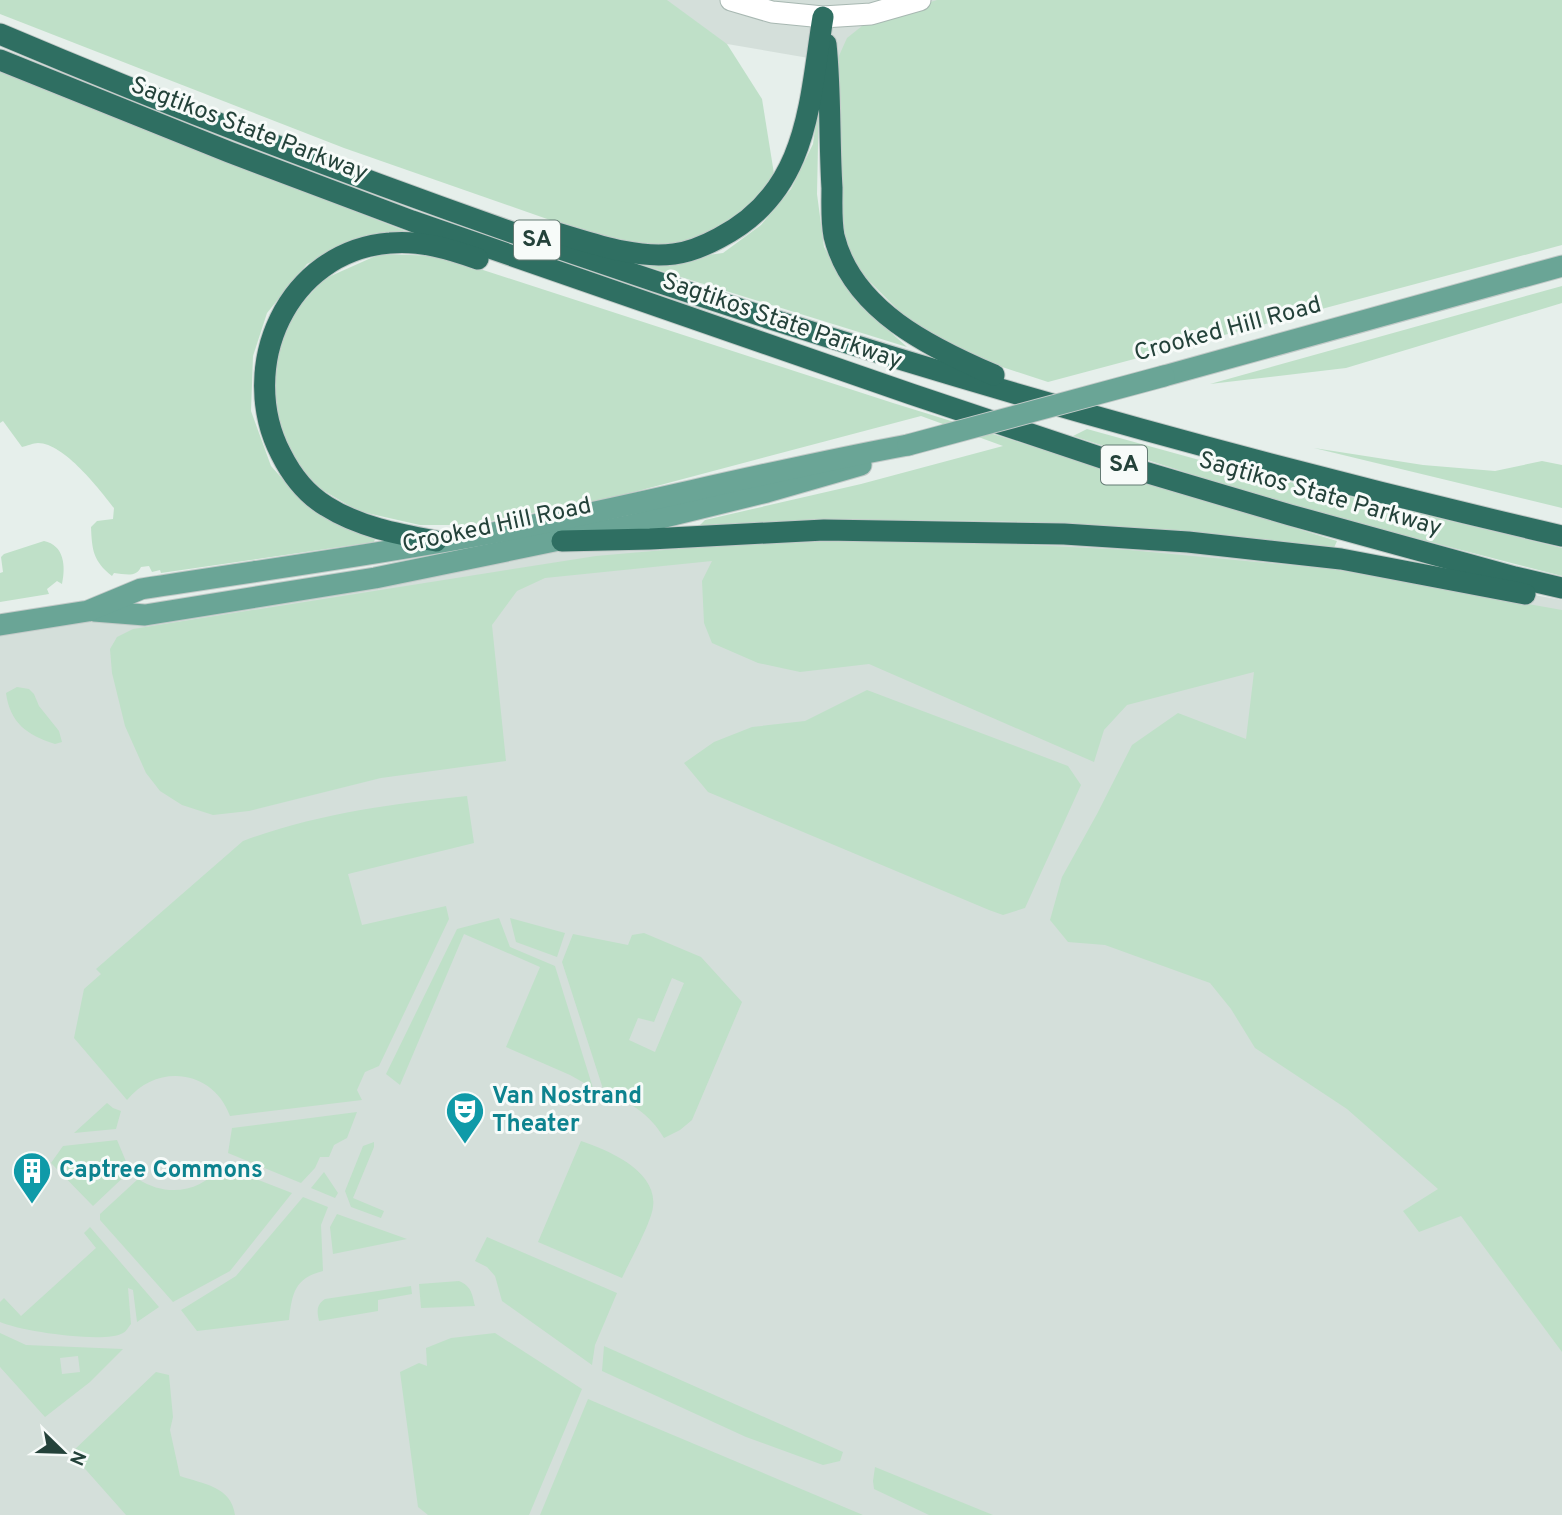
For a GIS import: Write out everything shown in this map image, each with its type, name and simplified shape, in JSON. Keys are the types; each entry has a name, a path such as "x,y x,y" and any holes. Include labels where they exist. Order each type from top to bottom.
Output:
{"highway":[{"path":"376,183 611,248 644,254 675,254 704,245 733,231 759,210 779,187 795,158 806,123 823,16"},
{"path":"823,16 830,76 834,235 846,266 889,318 918,338 952,357 1086,414"},
{"name":"Sagtikos State Parkway","path":"0,34 376,183 771,319 1086,414 1341,482 1562,536"},
{"name":"Sagtikos State Parkway","path":"0,60 287,174 593,285 1138,470 1290,515 1562,588"},
{"path":"436,541 374,527 340,514 323,505 285,463 269,425 263,382 270,341 291,301 318,271 369,246 388,243 424,244 484,261 593,285"},
{"path":"562,541 824,530 990,531 1103,536 1188,542 1341,559 1562,599"}],"main road":[{"name":"Crooked Hill Road","path":"88,611 141,589 500,531 817,462 908,445 1562,266"},
{"name":"Crooked Hill Road","path":"0,625 88,611 145,615 375,578 562,541 780,489 853,468 908,445"}],"street":[{"path":"731,0 772,12 823,16 871,14 920,0"}],"shaded area":[{"path":"624,0 1127,0 867,68 692,38"},
{"path":"1060,538 1384,568 1562,600 1562,1515 0,1515 0,628 407,563 714,540"}],"green space":[{"path":"0,0 667,0 727,44 762,99 775,180 722,231 687,242 649,248 587,233 344,148 0,14"},
{"path":"937,0 1562,0 1562,245 1048,382 984,361 913,325 860,272 843,244 837,203 838,58 847,38 867,22"},
{"path":"0,72 413,234 354,241 307,264 267,313 253,356 251,411 271,466 304,503 347,528 375,539 374,542 161,573 160,570 152,572 149,566 141,567 133,574 114,573 112,576 97,560 91,527 97,521 113,519 114,508 70,459 48,445 38,443 22,447 3,421 0,423"},
{"path":"819,97 817,194 824,247 856,301 907,347 639,264 723,253 761,225 791,189 813,144"},
{"path":"380,254 440,256 893,403 1337,541 1333,550 1115,527 984,521 877,521 698,527 705,520 861,484 1003,446 921,416 619,496 471,525 420,525 358,511 309,482 279,433 271,378 286,321 324,279"},
{"path":"1562,286 1562,303 1346,368 1210,384"},
{"path":"1087,429 1203,461 1562,548 1562,576 1287,505 1073,436"},
{"path":"1314,448 1423,465 1495,471 1542,461 1562,465 1562,508"},
{"path":"912,539 1129,550 1332,569 1562,610 1562,1352 1461,1216 1419,1232 1403,1211 1438,1189 1347,1109 1255,1048 1231,1009 1210,983 1105,945 1068,942 1050,920 1062,877 1132,745 1178,713 1246,739 1254,672 1127,705 1104,730 1094,762 869,664 800,672 758,663 712,643 704,623 702,581 712,561 545,578 517,591 492,625 506,761 381,778 249,811 213,815 182,805 160,791 146,773 125,726 112,673 110,649 117,637 133,629 596,556 722,545"},
{"path":"44,541 51,543 60,552 64,570 62,584 57,581 47,589 49,594 0,602 0,573 3,572 1,557"},
{"path":"17,687 29,689 34,694 39,706 59,731 62,742 55,744 36,736 16,720 6,693"},
{"path":"867,690 1068,766 1081,785 1025,908 1003,915 989,910 708,792 684,763 714,742 752,727 805,721"},
{"path":"467,796 474,843 348,874 362,925 446,906 449,919 379,1066 365,1072 357,1090 362,1100 230,1116 222,1100 211,1088 183,1076 168,1076 139,1088 127,1100 74,1038 84,989 101,974 96,969 243,841 354,811"},
{"path":"499,918 510,947 555,966 593,1088 506,1047 540,967 464,934 400,1085 386,1074 457,929"},
{"path":"510,918 565,933 557,957 516,942"},
{"path":"644,933 701,957 742,1002 692,1120 664,1138 638,1109 604,1092 562,962 573,934 628,945 632,935","holes":["672,978 684,983 655,1052 629,1040 638,1018 654,1022"]},
{"path":"107,1103 121,1111 116,1129 74,1133"},
{"path":"357,1112 347,1138 334,1145 329,1157 320,1157 315,1168 301,1183 228,1153 232,1128"},
{"path":"117,1140 130,1171 93,1206 51,1163 63,1146"},
{"path":"581,1141 629,1164 648,1183 652,1194 653,1207 648,1222 622,1278 538,1242"},
{"path":"374,1142 353,1198 384,1211 381,1218 351,1207 345,1191 363,1146"},
{"path":"222,1166 292,1193 230,1271 173,1302 100,1220 100,1214 138,1179 161,1189 183,1189 204,1182"},
{"path":"324,1172 338,1193 335,1198 311,1188"},
{"path":"303,1197 328,1207 321,1225 323,1271 301,1282 294,1294 289,1320 197,1331 181,1310 236,1276"},
{"path":"337,1214 407,1239 333,1254 330,1227"},
{"path":"90,1227 159,1307 137,1322 133,1290 128,1288 131,1324 124,1332 113,1336 62,1335 0,1322 0,1302 4,1298 21,1316 96,1248 84,1233"},
{"path":"487,1237 617,1293 595,1345 592,1365 502,1301 495,1276 487,1267 475,1261"},
{"path":"459,1281 470,1290 475,1306 421,1308 419,1284"},
{"path":"411,1286 412,1294 378,1300 378,1311 319,1321 318,1308 325,1299"},
{"path":"0,1333 26,1345 123,1349 90,1382 45,1417 0,1367","holes":["78,1356 80,1372 62,1374 60,1358"]},
{"path":"495,1333 582,1389 529,1515 428,1515 418,1507 400,1372 419,1363 427,1366 426,1348 451,1338"},
{"path":"604,1346 843,1452 840,1461 823,1465 746,1437 602,1371"},
{"path":"156,1372 169,1375 173,1417 170,1430 180,1476 222,1492 232,1505 235,1515 126,1515 71,1453"},
{"path":"588,1399 623,1414 863,1515 540,1515"},
{"path":"875,1467 993,1515 929,1515 874,1489"}],"place":[{"name":"Van Nostrand Theater","path":"465,1145"},
{"name":"Captree Commons","path":"32,1205"}]}
